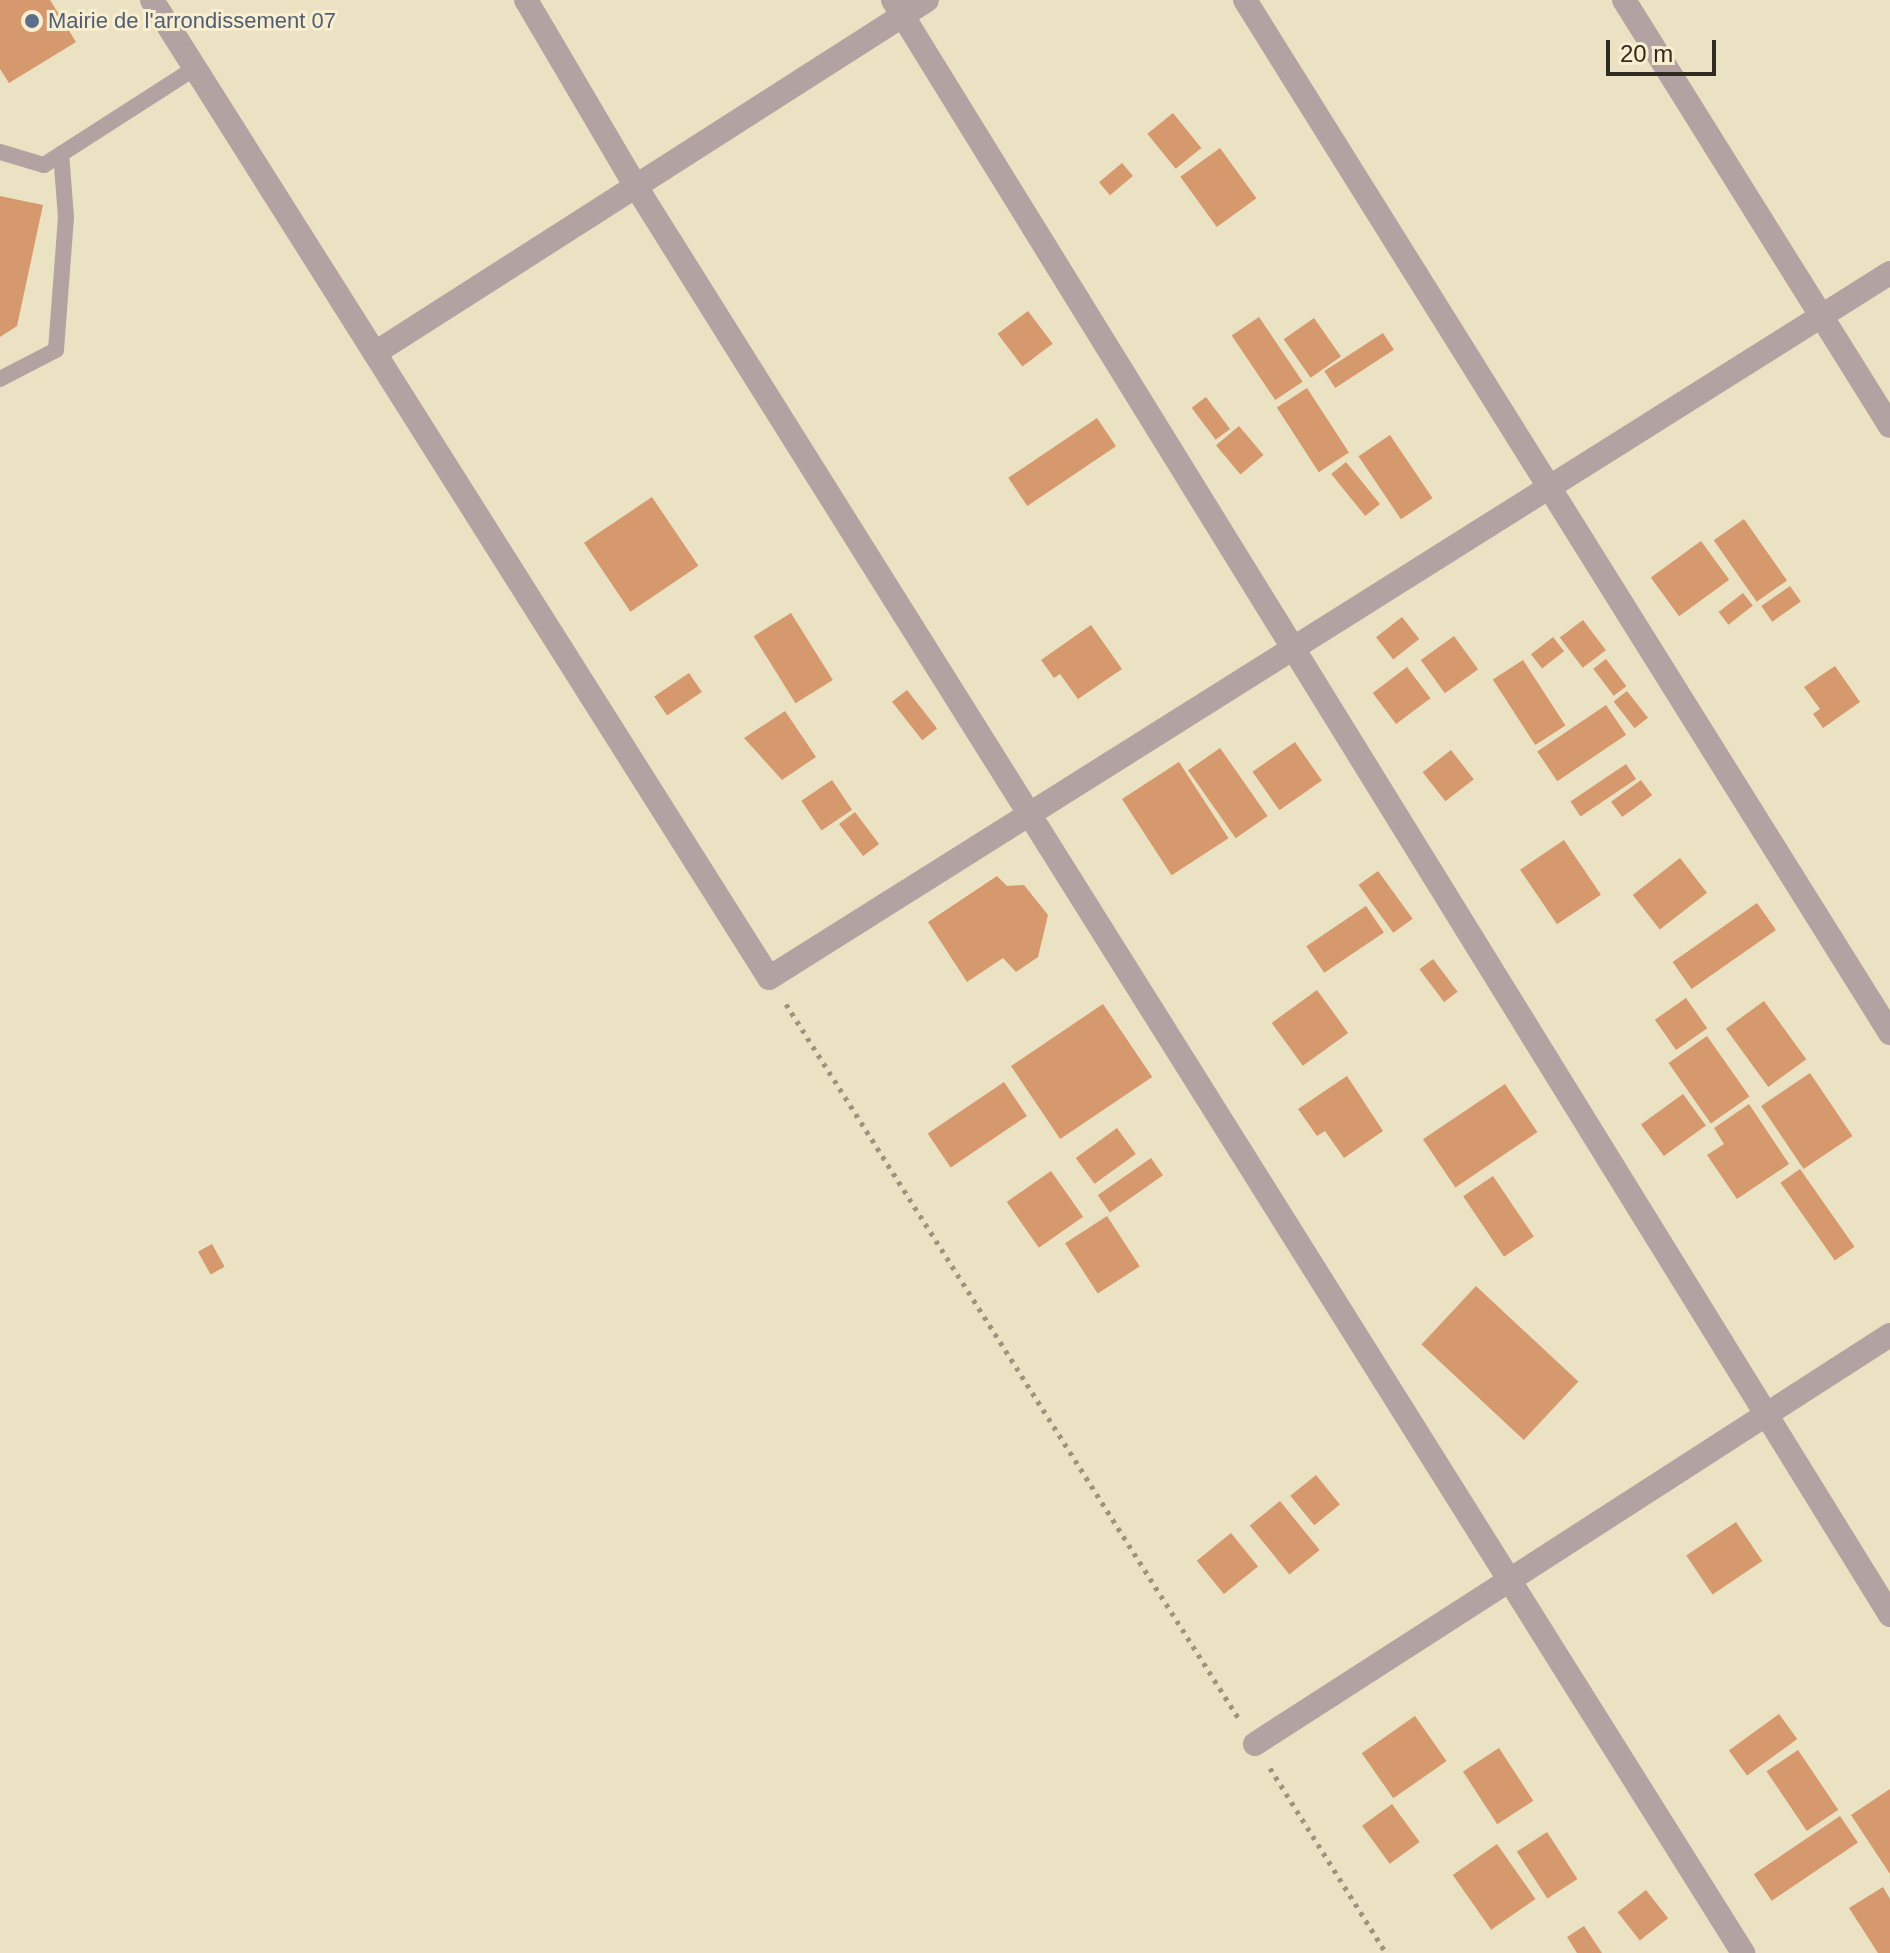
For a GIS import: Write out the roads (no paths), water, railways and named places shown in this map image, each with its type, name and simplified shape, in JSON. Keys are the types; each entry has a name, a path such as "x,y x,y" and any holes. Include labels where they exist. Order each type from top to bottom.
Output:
{"street":[{"path":"152,0 769,978 1890,273"},
{"path":"526,0 635,185 1743,1953"},
{"path":"375,353 635,185 898,8 927,0"},
{"path":"1245,0 1890,1033"},
{"path":"1624,0 1890,426"},
{"path":"898,8 1890,1615"},
{"path":"1255,1744 1890,1335"}],"lane":[{"path":"0,152 44,165 195,68"},
{"path":"0,379 56,350 66,217 61,154"}],"place":[{"name":"Mairie de l'arrondissement 07","path":"32,21"}]}
